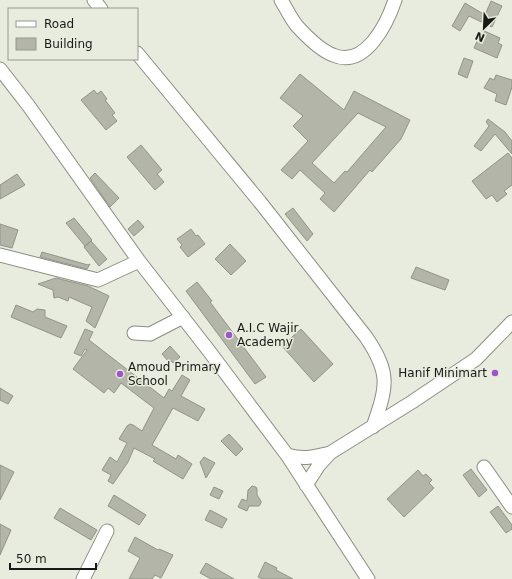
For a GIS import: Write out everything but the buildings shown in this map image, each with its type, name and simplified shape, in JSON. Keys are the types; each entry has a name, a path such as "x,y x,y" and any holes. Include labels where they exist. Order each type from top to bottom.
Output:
{"street":[{"path":"94,0 100,8"},
{"path":"281,0 297,26 320,47 334,56 344,58 354,56 365,51 378,36 395,0"},
{"path":"138,54 260,202 366,337 377,354 384,372 384,390 373,427"},
{"path":"0,69 28,105 139,261 287,455 368,579"},
{"path":"0,255 98,280 139,261"},
{"path":"134,333 150,334 183,317"},
{"path":"306,485 319,465 330,453 412,402 476,359 512,322"},
{"path":"287,455 300,458 314,457 330,453"},
{"path":"484,467 512,507"},
{"path":"89,576 107,531"}],"place":[{"name":"A.I.C Wajir Academy","path":"229,335"},
{"name":"Hanif Minimart","path":"495,373"},
{"name":"Amoud Primary School","path":"120,374"}]}
